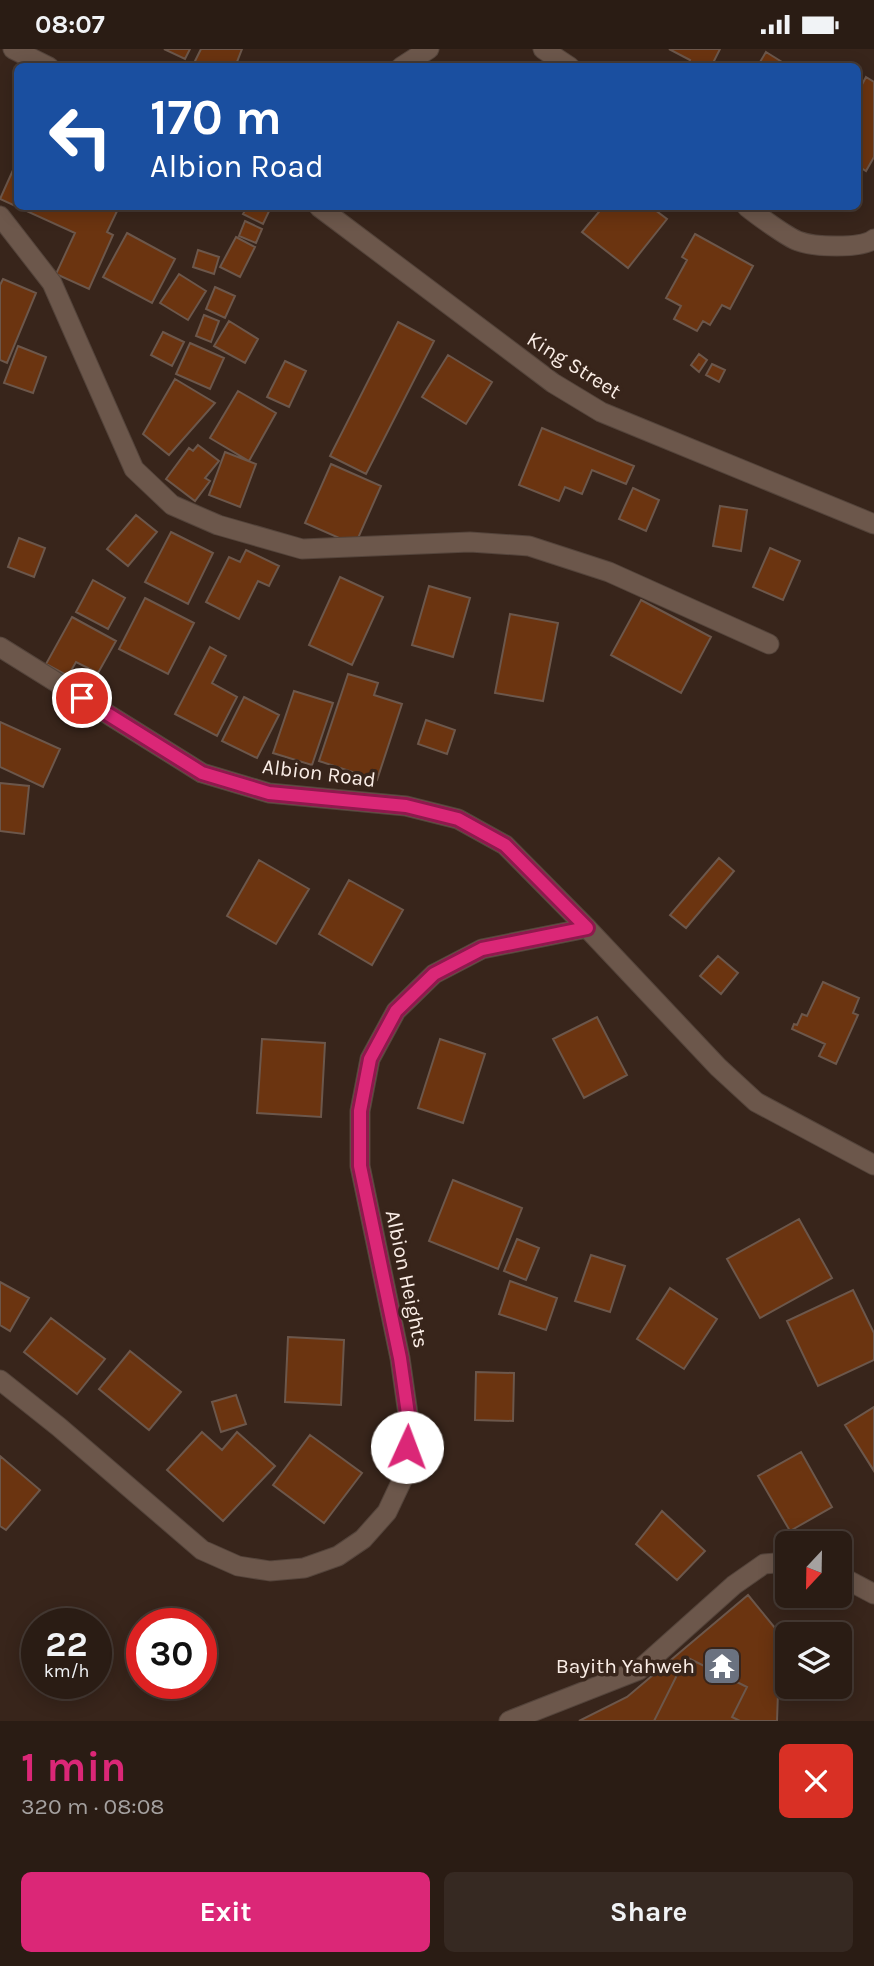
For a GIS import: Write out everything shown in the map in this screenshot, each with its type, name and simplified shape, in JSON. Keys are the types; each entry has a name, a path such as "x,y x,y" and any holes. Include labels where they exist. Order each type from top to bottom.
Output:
{"street":[{"path":"13,49 40,63"},
{"path":"407,63 429,49"},
{"path":"543,49 564,63"},
{"name":"King Street","path":"323,210 553,383 601,412 874,524"},
{"path":"752,210 798,241 832,246 869,243 874,239"},
{"path":"0,216 52,283 134,469 172,505 218,525 302,549 470,542 529,546 609,572 769,644"},
{"name":"Albion Road","path":"0,647 202,773 269,793 406,806 458,819 505,845 718,1067 757,1102 874,1165"},
{"name":"Albion Heights","path":"0,1380 202,1549 237,1566 270,1571 304,1568 338,1556 363,1539 387,1512 405,1474 409,1421 400,1358 360,1166 360,1111 370,1059 396,1011 434,974 482,949 587,928"},
{"path":"509,1721 639,1670 734,1585 764,1564 775,1563"},
{"path":"852,1582 874,1594"}],"building":[{"path":"164,49 190,49 185,59"},
{"path":"201,49 242,49 237,63 194,63"},
{"path":"669,49 720,49 713,63 688,63 690,60"},
{"path":"766,52 784,63 759,63"},
{"path":"866,77 874,82 874,157 866,171 861,168 861,86"},
{"path":"14,168 14,205 0,199"},
{"path":"24,210 118,210 107,232 113,235 89,289 56,274 75,233"},
{"path":"245,210 270,210 263,224 243,214"},
{"path":"600,210 655,210 667,219 628,268 582,232"},
{"path":"245,221 262,229 256,243 239,236"},
{"path":"127,233 175,259 152,303 103,277"},
{"path":"695,234 753,266 730,309 722,305 710,325 703,321 697,331 674,319 681,306 666,298 687,260 682,257"},
{"path":"236,237 255,247 240,277 220,267"},
{"path":"198,250 219,257 214,274 193,267"},
{"path":"179,274 206,291 188,320 160,303"},
{"path":"3,279 36,293 7,363 0,360 0,285"},
{"path":"215,287 235,296 225,318 206,309"},
{"path":"204,315 219,321 211,342 196,336"},
{"path":"229,321 258,339 245,363 214,346"},
{"path":"398,322 434,341 366,474 330,456"},
{"path":"163,332 184,342 172,366 151,355"},
{"path":"190,343 224,358 210,389 176,374"},
{"path":"18,346 46,357 33,393 4,383"},
{"path":"699,354 707,360 699,372 691,365"},
{"path":"448,355 492,382 466,424 422,397"},
{"path":"285,361 306,371 289,407 267,397"},
{"path":"712,364 725,370 719,382 706,375"},
{"path":"175,379 215,403 169,455 143,434"},
{"path":"238,391 276,413 249,461 210,438"},
{"path":"542,428 634,466 626,484 592,470 582,494 565,487 559,501 519,485"},
{"path":"198,445 219,461 205,478 210,481 195,501 166,479 189,448 193,451"},
{"path":"225,452 256,464 240,507 209,495"},
{"path":"331,464 381,486 355,545 305,523"},
{"path":"633,488 659,500 646,531 619,519"},
{"path":"720,506 747,510 741,551 713,546"},
{"path":"136,515 157,532 128,566 107,549"},
{"path":"171,532 213,553 188,604 145,582"},
{"path":"19,538 45,548 34,577 8,567"},
{"path":"770,548 800,561 783,600 753,587"},
{"path":"246,550 279,566 269,586 258,581 239,619 206,602 229,557 240,562"},
{"path":"340,577 383,597 352,665 309,645"},
{"path":"93,580 125,598 108,629 76,612"},
{"path":"429,586 470,598 453,657 412,645"},
{"path":"145,598 194,623 168,674 119,649"},
{"path":"641,600 711,637 681,693 611,655"},
{"path":"510,614 558,623 543,701 495,693"},
{"path":"72,617 116,641 98,673 76,662 68,676 46,664"},
{"path":"210,647 226,656 212,683 237,697 217,736 175,714"},
{"path":"348,674 378,683 374,695 402,704 377,780 319,761"},
{"path":"294,691 333,703 312,765 273,753"},
{"path":"244,697 279,715 257,758 222,741"},
{"path":"426,720 455,730 447,754 418,744"},
{"path":"0,722 60,749 43,787 0,767"},
{"path":"0,783 29,786 24,834 0,831"},
{"path":"719,858 734,871 686,928 670,915"},
{"path":"259,860 309,889 276,944 227,916"},
{"path":"349,880 403,910 372,965 319,934"},
{"path":"718,956 738,973 721,994 700,976"},
{"path":"823,982 859,998 853,1013 858,1015 836,1064 819,1056 825,1044 792,1029 802,1014 807,1016"},
{"path":"597,1017 627,1075 584,1098 553,1039"},
{"path":"262,1039 325,1043 321,1117 257,1113"},
{"path":"440,1039 485,1054 463,1123 418,1108"},
{"path":"453,1180 522,1208 498,1269 429,1241"},
{"path":"799,1219 832,1278 760,1318 727,1259"},
{"path":"517,1239 539,1248 526,1280 504,1271"},
{"path":"591,1255 625,1266 610,1312 575,1301"},
{"path":"510,1281 557,1298 546,1330 499,1314"},
{"path":"0,1282 29,1298 10,1331 0,1325"},
{"path":"670,1288 717,1319 684,1369 637,1339"},
{"path":"853,1290 874,1333 874,1360 818,1386 787,1321"},
{"path":"51,1318 105,1359 77,1394 24,1352"},
{"path":"288,1337 344,1340 341,1405 285,1402"},
{"path":"130,1351 181,1392 149,1430 99,1389"},
{"path":"476,1372 514,1373 513,1421 475,1420"},
{"path":"236,1395 246,1424 221,1432 212,1402"},
{"path":"874,1407 874,1471 845,1425"},
{"path":"202,1432 222,1450 237,1432 275,1466 223,1521 167,1470"},
{"path":"310,1435 362,1473 324,1523 273,1485"},
{"path":"801,1452 832,1507 790,1531 758,1476"},
{"path":"0,1456 40,1490 6,1530 0,1526"},
{"path":"662,1511 705,1551 677,1580 636,1544"},
{"name":"Bayith Yahweh","path":"748,1595 775,1628 777,1721 579,1721 627,1697"},
{"path":"686,1657 747,1687 732,1717 740,1721 654,1721"}],"place":[{"name":"Bayith Yahweh","path":"722,1666"}],"route":[{"path":"82,698 202,773 269,793 406,806 458,819 505,845 587,928 482,949 434,974 396,1011 370,1059 360,1111 360,1166 400,1358 409,1421 407,1447"}]}
